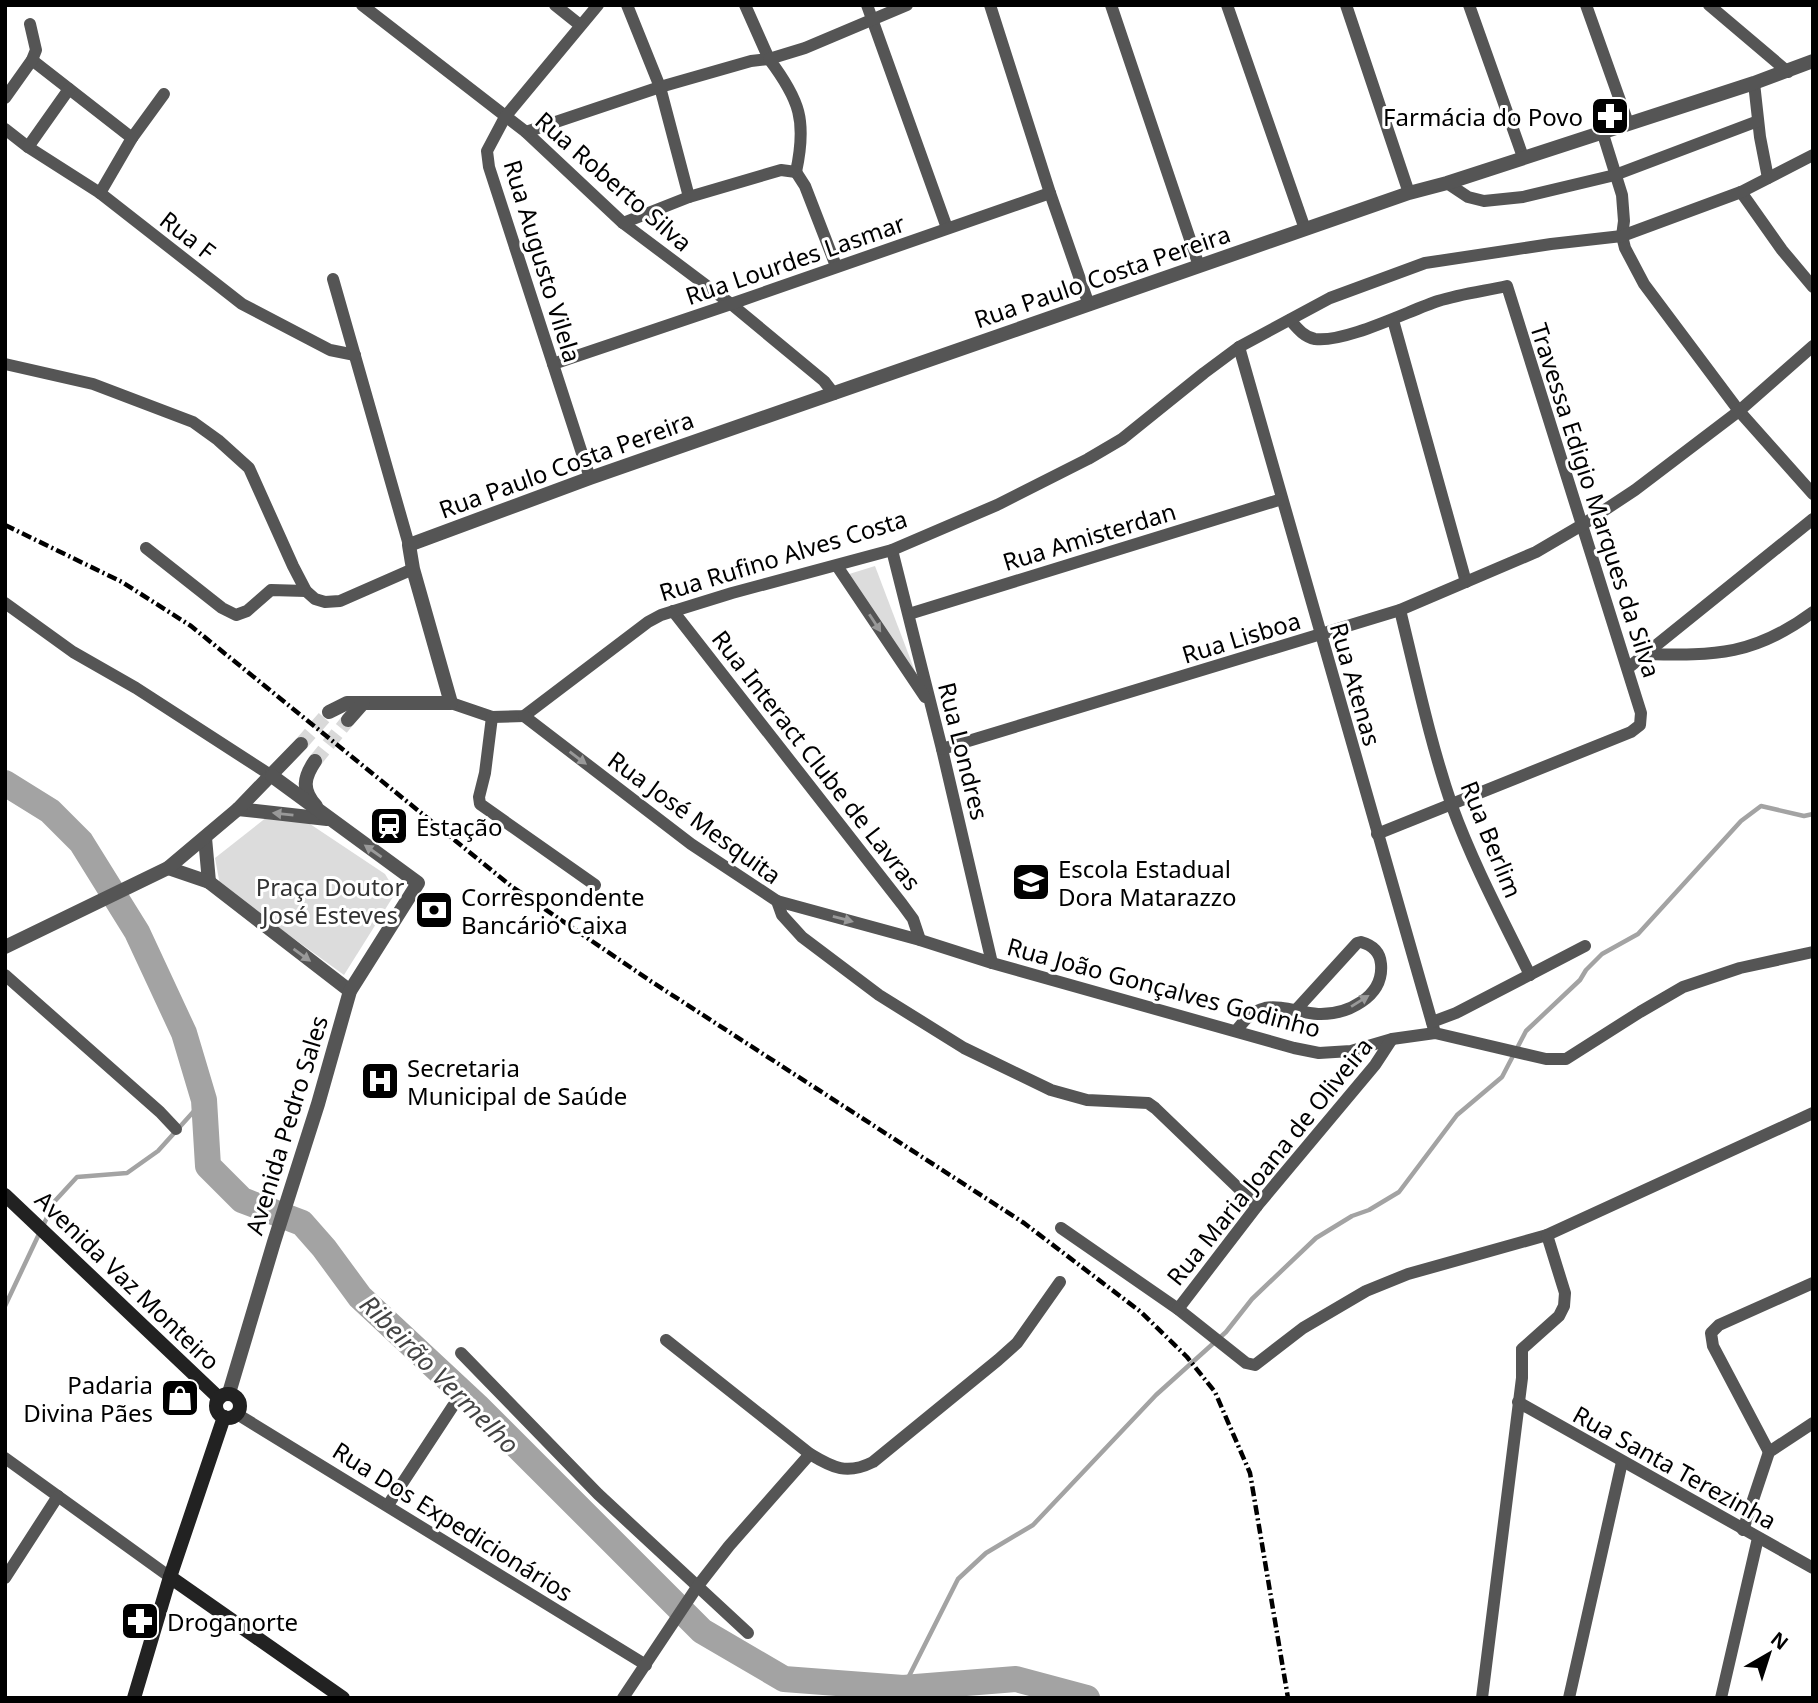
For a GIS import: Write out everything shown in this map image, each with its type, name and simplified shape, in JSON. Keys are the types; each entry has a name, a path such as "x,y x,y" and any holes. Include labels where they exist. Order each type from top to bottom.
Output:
{"main road":[{"name":"Avenida Vaz Monteiro","path":"5,1195 224,1395"},
{"path":"134,1698 170,1577 231,1415 240,1403 236,1396 224,1395 217,1410 231,1415"},
{"path":"170,1577 343,1698"}],"street":[{"name":"Rua Roberto Silva","path":"362,5 526,132 623,223 731,304 824,381 834,394"},
{"path":"555,5 580,25"},
{"name":"Rua Augusto Vilela","path":"590,478 489,167 487,151 505,117 598,5"},
{"path":"627,5 660,87 689,197"},
{"path":"745,5 769,59 785,80 801,120 802,138 796,172 805,186 836,266"},
{"path":"867,5 947,228"},
{"path":"526,132 660,87 805,48 907,5"},
{"path":"990,5 1089,305"},
{"path":"1111,5 1199,266"},
{"path":"1227,5 1305,229"},
{"path":"1346,5 1409,193"},
{"path":"1469,5 1523,157"},
{"path":"1586,5 1628,123"},
{"path":"1709,5 1788,72"},
{"path":"5,98 33,61 36,51 30,23"},
{"path":"33,61 132,138"},
{"name":"Rua Paulo Costa Pereira","path":"409,545 590,478 1409,193 1788,72 1813,61"},
{"path":"1754,83 1768,178"},
{"path":"29,147 69,89"},
{"path":"100,193 132,138 164,94"},
{"path":"1447,183 1468,197 1484,201 1523,197 1615,175 1758,121"},
{"name":"Rua F","path":"5,129 100,193 242,303 330,350 355,355"},
{"path":"1602,131 1624,210 1622,236 1631,262 1644,284 1739,411 1813,494"},
{"name":"Rua Rufino Alves Costa","path":"524,716 648,622 673,611 892,550 996,505 1088,459 1122,439 1239,347 1330,298 1425,263 1622,236 1741,192 1813,155"},
{"path":"623,223 689,197 781,170 796,172"},
{"path":"1741,192 1782,250 1813,287"},
{"name":"Rua Lourdes Lasmar","path":"552,364 1050,193"},
{"path":"333,279 451,704"},
{"name":"Travessa Edigio Marques da Silva","path":"1393,320 1438,301 1507,286 1641,713 1639,727 1631,732 1452,806"},
{"path":"1290,320 1308,337 1322,339 1393,320 1466,582"},
{"name":"Rua Lisboa","path":"942,749 1401,610 1536,552 1635,490 1739,411 1813,346"},
{"name":"Rua Atenas","path":"1239,347 1434,1028"},
{"path":"5,364 93,384 193,422 218,440 249,468 306,591 315,599 332,603 413,569"},
{"name":"Rua Amisterdan","path":"909,614 1282,499"},
{"path":"1628,668 1813,519"},
{"path":"146,548 222,608 236,615 247,611 271,590 306,591"},
{"name":"Rua Londres","path":"892,550 992,963"},
{"path":"837,566 929,703"},
{"path":"5,603 73,652 146,695 272,776 329,820"},
{"name":"Rua Berlim","path":"1401,610 1426,717 1452,806 1491,897 1530,975"},
{"name":"Rua Interact Clube de Lavras","path":"673,611 902,904 913,919 920,940"},
{"path":"1647,654 1691,655 1732,651 1782,634 1813,612"},
{"path":"329,712 347,703 451,704 492,717 524,716"},
{"path":"348,720 363,703"},
{"name":"Rua José Mesquita","path":"524,716 691,844 777,901 782,915 802,937 878,995 964,1048 1051,1090 1087,1100 1139,1102 1156,1108 1257,1206"},
{"path":"492,717 480,804 595,885"},
{"path":"5,947 168,868 238,809 301,744"},
{"path":"315,761 304,783 306,792 308,798 329,820"},
{"path":"1377,835 1452,806"},
{"path":"238,809 329,820"},
{"name":"Avenida Pedro Sales","path":"224,1395 291,1192 350,991 418,883 329,820"},
{"path":"205,838 209,882"},
{"path":"168,868 209,882 350,991"},
{"name":"Rua João Gonçalves Godinho","path":"777,901 1318,1053 1351,1051 1434,1028 1546,1059 1566,1059 1683,988 1740,968 1813,952"},
{"path":"1236,1031 1257,1010 1268,1007 1295,1011 1332,1014 1366,999 1379,983 1382,967 1378,953 1368,944 1357,943 1295,1011"},
{"path":"1434,1028 1456,1013 1586,946"},
{"path":"5,975 176,1129"},
{"name":"Rua Maria Joana de Oliveira","path":"1178,1308 1257,1206 1375,1065 1392,1040"},
{"path":"1061,1228 1178,1308 1240,1359 1249,1365 1255,1365 1303,1328 1366,1291 1408,1274 1546,1235 1813,1113"},
{"path":"1482,1698 1523,1370 1522,1349 1559,1316 1564,1306 1564,1293 1546,1235"},
{"path":"666,1340 810,1454 840,1469 853,1470 873,1462 999,1360 1017,1343 1060,1282"},
{"path":"1769,1452 1713,1346 1712,1331 1719,1325 1813,1283"},
{"path":"461,1353 695,1590 748,1633"},
{"name":"Rua Santa Terezinha","path":"1518,1402 1813,1568"},
{"path":"388,1505 453,1406"},
{"name":"Rua Dos Expedicionários","path":"231,1415 388,1505 646,1665"},
{"path":"1743,1530 1769,1452 1813,1423"},
{"path":"623,1698 695,1590 729,1546 810,1454"},
{"path":"5,1458 170,1577"},
{"path":"1569,1698 1622,1462"},
{"path":"5,1578 58,1496"},
{"path":"1721,1698 1758,1538"}],"green space":[{"path":"875,566 916,674 846,575"},
{"name":"Praça Doutor José Esteves","path":"267,817 301,818 385,874 396,892 344,975 220,885 215,858"}],"waterway":[{"name":"Ribeirão Vermelho","path":"5,783 50,811 81,842 137,932 184,1033 204,1100 208,1166 242,1200 302,1223 360,1297 477,1406 702,1631 784,1679 903,1688 1016,1679 1087,1698"},
{"path":"903,1688 958,1579 986,1553 1033,1525 1156,1395 1226,1332 1252,1299 1316,1238 1399,1192 1457,1115 1502,1077 1526,1031 1580,980 1602,954 1638,934 1741,821 1761,806 1804,816 1813,814"},
{"path":"43,1226 54,1202 77,1177 127,1173 158,1151 204,1100"},
{"path":"5,1306 39,1234"}],"tunnel":[{"path":"301,744 329,712"},
{"path":"315,761 348,720"}],"railway":[{"path":"5,525 122,582 191,626 511,886 652,982 1024,1223 1141,1312 1187,1357 1215,1392 1250,1473 1288,1698"}],"place":[{"name":"Farmácia do Povo","path":"1610,116"},
{"name":"Estação","path":"389,826"},
{"name":"Escola Estadual Dora Matarazzo","path":"1031,882"},
{"name":"Correspondente Bancário Caixa","path":"434,910"},
{"name":"Secretaria Municipal de Saúde","path":"380,1081"},
{"name":"Padaria Divina Pães","path":"180,1398"},
{"name":"Droganorte","path":"140,1621"}]}
